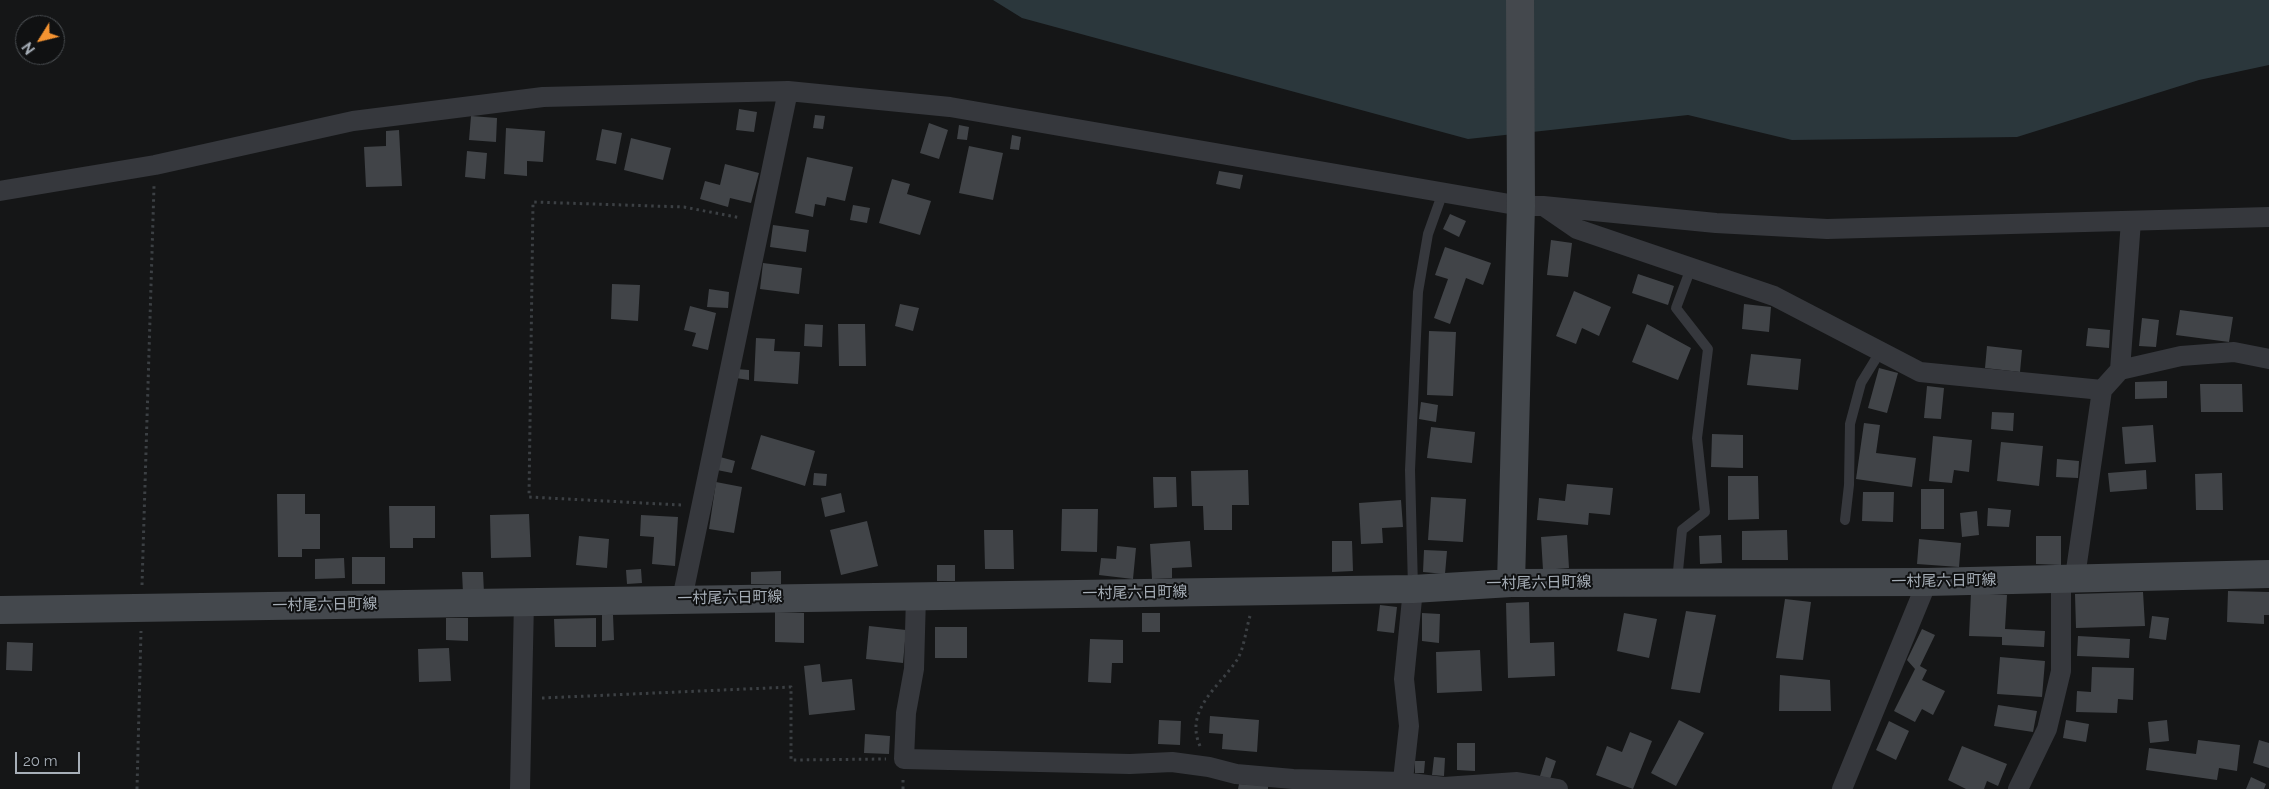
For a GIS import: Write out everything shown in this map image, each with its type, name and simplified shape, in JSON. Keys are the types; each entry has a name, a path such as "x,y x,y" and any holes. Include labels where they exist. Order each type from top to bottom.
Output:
{"main road":[{"path":"1511,582 1532,206 1520,0"},
{"name":"一村尾六日町線","path":"0,610 1413,589 1511,582 1927,582 2269,574"}],"street":[{"path":"682,599 788,90"},
{"path":"0,191 155,166 354,121 543,97 788,90 950,108 1532,206 1716,223 1827,229 2269,216"},
{"path":"1532,206 1577,229 1774,296 1920,372 2102,390"},
{"path":"2120,370 2131,221"},
{"path":"2018,789 2047,729 2061,671 2068,578 2102,390 2120,370 2181,356 2234,352 2269,359"},
{"path":"1842,789 1927,582"},
{"path":"1402,785 1410,726 1404,679 1413,589"},
{"path":"916,596 914,669 906,714 904,760 1130,764 1172,762 1209,767 1236,774 1293,779 1444,786 1517,782 1558,789"},
{"path":"520,789 524,601"}],"lane":[{"path":"1413,589 1410,470 1418,292 1428,234 1443,192"},
{"path":"1677,582 1682,530 1705,512 1698,438 1708,348 1676,308 1691,268"},
{"path":"1845,520 1849,485 1850,424 1862,383 1880,352"}],"path":[{"path":"137,789 155,166"},
{"path":"701,507 528,497 533,202 684,207 760,222"},
{"path":"1209,767 1194,733 1197,715 1210,693 1238,659 1257,591"},
{"path":"522,699 791,687 791,760 904,760"}],"shaded area":[{"path":"993,0 2269,0 2269,65 2199,80 2017,137 1792,140 1688,115 1468,139 1022,18"}],"building":[{"path":"739,109 757,112 754,132 736,130"},
{"path":"815,115 825,116 823,129 813,128"},
{"path":"471,116 497,118 496,142 469,140"},
{"path":"929,123 948,130 939,159 920,153"},
{"path":"959,125 969,127 967,140 957,139"},
{"path":"506,128 545,131 543,162 527,161 527,176 504,174"},
{"path":"602,129 622,133 616,164 596,160"},
{"path":"399,130 402,186 366,187 364,147 386,146 386,131"},
{"path":"1012,135 1021,137 1019,150 1010,149"},
{"path":"631,138 671,148 663,180 624,170"},
{"path":"969,146 1003,153 993,200 959,193"},
{"path":"467,151 487,153 485,179 465,177"},
{"path":"807,157 853,167 845,201 827,197 825,206 815,204 813,217 795,213"},
{"path":"725,164 759,173 751,203 730,198 728,207 700,199 705,181 720,185"},
{"path":"1219,171 1243,175 1240,189 1216,184"},
{"path":"892,179 910,184 907,194 931,201 920,235 879,223"},
{"path":"853,205 870,208 867,223 850,220"},
{"path":"1450,214 1466,221 1459,237 1443,229"},
{"path":"773,225 809,230 806,252 770,247"},
{"path":"1551,240 1572,243 1568,277 1547,275"},
{"path":"1445,247 1491,263 1483,285 1466,278 1450,324 1434,318 1448,279 1435,275"},
{"path":"763,263 802,268 799,294 760,289"},
{"path":"1638,274 1674,286 1668,305 1632,293"},
{"path":"612,284 640,285 638,321 611,319"},
{"path":"709,289 729,292 728,308 707,307"},
{"path":"1574,291 1611,307 1599,336 1582,328 1576,344 1556,336"},
{"path":"900,304 919,308 913,331 895,326"},
{"path":"1744,304 1771,307 1769,332 1742,329"},
{"path":"690,306 716,313 708,350 692,346 696,333 684,330"},
{"path":"2180,310 2233,317 2229,342 2176,335"},
{"path":"2142,318 2159,320 2156,347 2139,346"},
{"path":"805,324 823,325 822,347 804,346"},
{"path":"838,324 865,324 866,366 839,366"},
{"path":"1647,324 1691,348 1678,380 1632,362"},
{"path":"2088,328 2110,330 2109,348 2086,346"},
{"path":"1429,331 1456,332 1453,396 1427,395"},
{"path":"756,338 775,339 774,351 800,352 798,384 754,381"},
{"path":"1987,346 2022,350 2020,372 1985,368"},
{"path":"1751,354 1801,359 1798,390 1747,385"},
{"path":"1879,368 1898,373 1887,413 1868,408"},
{"path":"736,369 749,370 749,380 736,378"},
{"path":"2167,381 2167,398 2135,399 2135,382"},
{"path":"2200,384 2242,384 2243,412 2201,412"},
{"path":"1927,386 1944,388 1941,419 1924,418"},
{"path":"1421,402 1438,405 1436,422 1419,419"},
{"path":"1992,412 2014,413 2013,431 1991,429"},
{"path":"1864,423 1880,425 1876,453 1916,458 1912,487 1856,479"},
{"path":"2153,425 2156,462 2125,464 2122,427"},
{"path":"1431,427 1475,432 1472,463 1427,458"},
{"path":"1712,434 1743,435 1743,468 1711,467"},
{"path":"761,435 815,451 805,486 751,469"},
{"path":"1933,436 1972,440 1969,472 1954,470 1952,483 1929,481"},
{"path":"2001,442 2043,446 2039,486 1997,481"},
{"path":"720,457 735,461 732,473 717,470"},
{"path":"2057,459 2079,461 2078,478 2056,477"},
{"path":"1248,470 1249,505 1232,505 1232,530 1204,530 1203,506 1192,506 1191,471"},
{"path":"2146,470 2147,489 2110,492 2108,473"},
{"path":"814,473 827,474 826,486 813,485"},
{"path":"2222,473 2223,510 2196,510 2195,474"},
{"path":"1728,476 1758,476 1759,519 1728,520"},
{"path":"1153,477 1176,477 1177,507 1154,508"},
{"path":"716,482 742,487 734,533 709,529"},
{"path":"1567,484 1613,488 1610,515 1589,513 1588,525 1537,520 1539,498 1565,501"},
{"path":"1921,489 1944,489 1944,529 1921,529"},
{"path":"1863,492 1894,492 1893,522 1862,521"},
{"path":"841,493 845,512 825,517 821,498"},
{"path":"277,494 305,494 305,514 320,514 320,549 302,549 302,557 278,557"},
{"path":"1431,497 1466,499 1463,542 1428,540"},
{"path":"1401,500 1403,527 1382,528 1383,543 1361,544 1359,503"},
{"path":"389,506 435,506 435,538 413,538 413,548 390,548"},
{"path":"1988,508 2011,510 2009,527 1987,526"},
{"path":"1062,509 1098,509 1097,552 1061,551"},
{"path":"1977,511 1979,535 1962,537 1960,513"},
{"path":"529,514 531,557 491,558 490,515"},
{"path":"641,515 678,517 675,566 652,564 654,537 640,536"},
{"path":"867,521 878,566 841,575 830,530"},
{"path":"984,530 1013,530 1014,569 985,569"},
{"path":"1787,530 1788,560 1742,560 1742,531"},
{"path":"1567,535 1569,568 1543,570 1541,537"},
{"path":"1721,535 1722,563 1700,564 1699,536"},
{"path":"579,536 609,539 607,568 576,565"},
{"path":"2036,536 2061,536 2061,565 2036,564"},
{"path":"1919,539 1961,543 1959,567 1917,564"},
{"path":"1190,541 1192,567 1172,568 1172,578 1152,579 1150,544"},
{"path":"1332,541 1352,541 1353,571 1332,572"},
{"path":"1117,546 1136,548 1133,579 1099,575 1101,558 1116,559"},
{"path":"1424,550 1447,551 1445,574 1423,572"},
{"path":"352,557 385,557 385,584 352,584"},
{"path":"344,558 345,578 315,579 315,559"},
{"path":"937,565 955,565 955,581 937,581"},
{"path":"641,569 642,583 627,584 626,570"},
{"path":"781,571 781,584 751,584 751,572"},
{"path":"462,572 483,572 484,593 463,593"},
{"path":"2228,591 2269,592 2269,615 2264,615 2264,624 2227,622"},
{"path":"2143,592 2145,626 2076,628 2075,594"},
{"path":"1971,593 2007,595 2005,629 2045,631 2044,647 2002,645 2002,637 1969,636"},
{"path":"1785,599 1811,602 1803,660 1776,658"},
{"path":"1529,602 1530,643 1554,642 1555,676 1508,678 1506,603"},
{"path":"1380,605 1397,607 1394,633 1377,631"},
{"path":"1686,611 1716,615 1700,693 1671,689"},
{"path":"775,612 804,613 804,643 775,642"},
{"path":"1142,613 1160,613 1160,632 1142,632"},
{"path":"1422,613 1440,614 1439,643 1422,641"},
{"path":"1624,613 1657,619 1649,658 1617,651"},
{"path":"602,615 613,615 614,640 602,641"},
{"path":"2152,616 2169,618 2166,640 2149,638"},
{"path":"446,618 468,618 468,641 446,640"},
{"path":"596,618 596,647 555,647 554,619"},
{"path":"869,626 906,630 903,663 866,659"},
{"path":"935,627 967,627 967,658 935,658"},
{"path":"1922,629 1935,635 1920,666 1927,670 1922,680 1945,691 1933,715 1922,709 1915,722 1894,711 1915,669 1907,660"},
{"path":"2078,636 2130,639 2129,658 2077,656"},
{"path":"1090,639 1123,640 1123,663 1112,663 1111,683 1088,682"},
{"path":"7,642 33,643 32,671 6,670"},
{"path":"449,648 451,681 419,682 418,649"},
{"path":"1480,650 1482,691 1437,693 1436,652"},
{"path":"2000,657 2045,661 2042,697 1997,694"},
{"path":"820,664 822,682 852,679 855,710 809,715 804,666"},
{"path":"2092,667 2134,668 2133,700 2118,699 2117,713 2076,712 2077,691 2091,692"},
{"path":"1780,675 1830,680 1831,711 1779,711"},
{"path":"1998,705 2037,711 2033,732 1994,726"},
{"path":"1210,716 1259,720 1257,752 1222,749 1223,734 1209,733"},
{"path":"1159,720 1181,721 1180,745 1158,744"},
{"path":"1679,720 1704,733 1676,786 1651,773"},
{"path":"2066,720 2089,724 2086,742 2063,738"},
{"path":"2167,720 2169,741 2150,743 2148,722"},
{"path":"1889,721 1909,731 1896,760 1876,750"},
{"path":"1630,732 1652,741 1633,789 1596,775 1607,746 1622,752"},
{"path":"865,734 890,736 889,754 864,753"},
{"path":"2198,740 2240,745 2237,771 2219,768 2217,780 2146,770 2149,748 2196,754"},
{"path":"2259,740 2269,743 2269,768 2253,763"},
{"path":"1457,743 1475,743 1475,771 1457,770"},
{"path":"1962,746 2007,764 1998,786 1987,781 1984,789 1966,789 1948,780"},
{"path":"1434,757 1445,758 1444,776 1432,775"},
{"path":"1546,757 1556,761 1550,779 1540,776"},
{"path":"1415,761 1425,761 1424,773 1415,773"},
{"path":"2251,777 2266,784 2264,789 2246,789"},
{"path":"1239,784 1268,786 1268,789 1238,789"}]}
